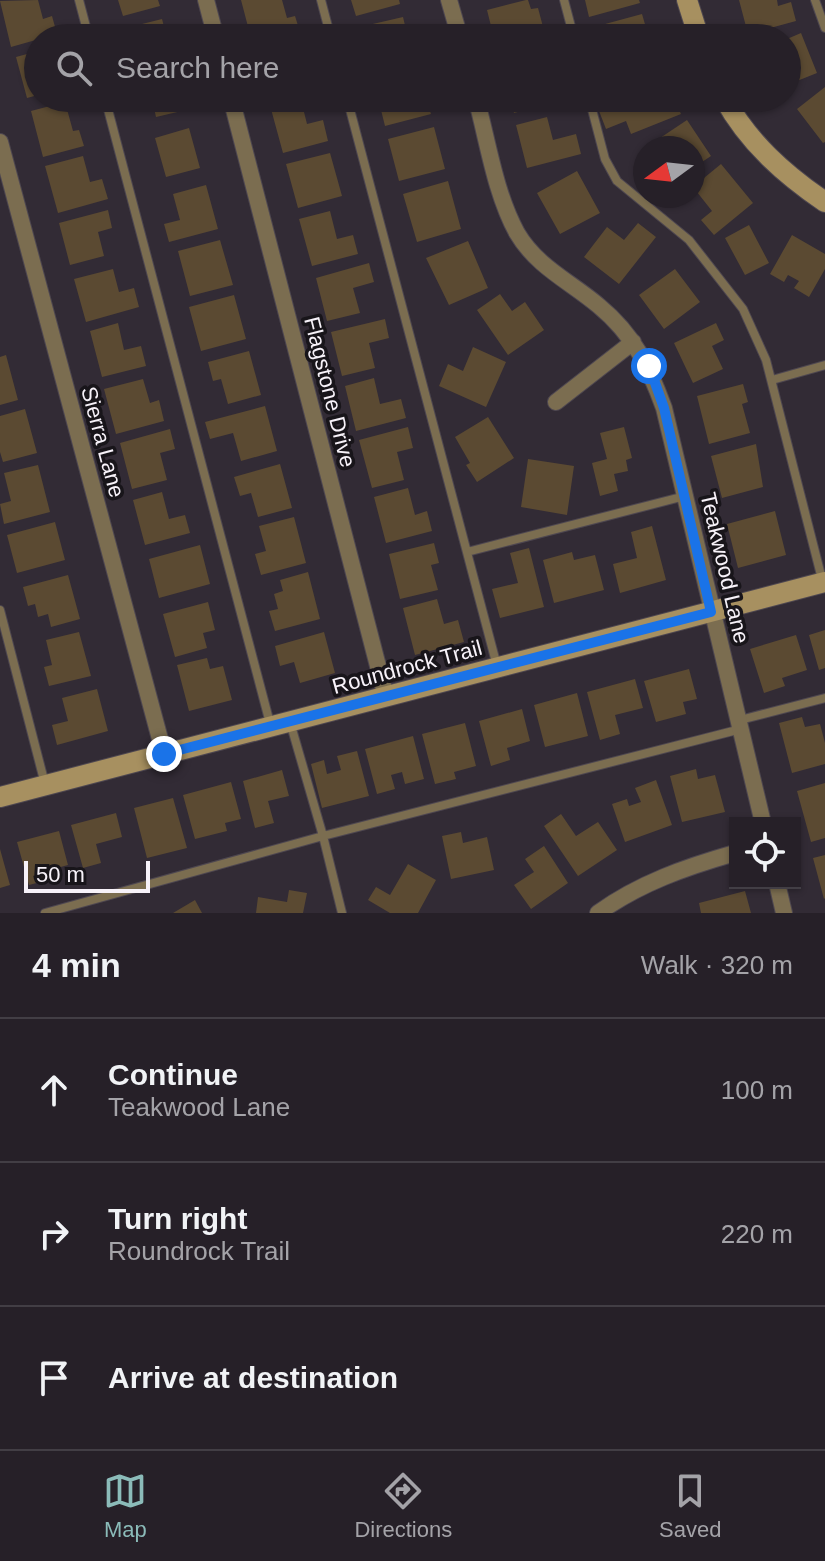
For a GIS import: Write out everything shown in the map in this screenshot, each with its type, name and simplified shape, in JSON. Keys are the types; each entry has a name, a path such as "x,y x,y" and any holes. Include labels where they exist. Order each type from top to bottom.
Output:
{"street":[{"path":"206,0 212,24"},
{"path":"449,0 456,24"},
{"path":"687,0 695,24"},
{"name":"Flagstone Drive","path":"235,112 386,697"},
{"name":"Teakwood Lane","path":"480,112 502,195 518,234 545,267 599,306 633,342 649,366 664,408 686,496 762,817"},
{"path":"731,112 763,153 795,182 825,202"},
{"name":"Sierra Lane","path":"0,142 164,754"},
{"path":"556,402 633,342"},
{"name":"Roundrock Trail","path":"0,797 824,583"},
{"path":"598,913 649,882 729,855"},
{"path":"778,889 784,913"}],"lane":[{"path":"79,0 85,24"},
{"path":"321,0 327,24"},
{"path":"564,0 570,24"},
{"path":"815,0 825,28"},
{"path":"109,112 280,724 323,836 342,913"},
{"path":"351,112 498,668"},
{"path":"593,112 605,159 617,181 689,240 743,309 772,380 824,583"},
{"path":"772,380 825,365"},
{"path":"467,552 686,496"},
{"path":"0,610 46,785"},
{"path":"45,913 80,909 323,836 741,724 825,698"}],"building":[{"path":"38,0 43,19 52,16 54,24 24,24 24,43 11,47 0,1"},
{"path":"118,0 158,0 160,6 123,16"},
{"path":"241,0 282,0 287,18 295,16 298,24 247,24"},
{"path":"351,0 399,0 400,4 356,16"},
{"path":"528,0 531,9 538,8 542,24 490,24 487,10"},
{"path":"585,0 639,0 640,3 589,17"},
{"path":"739,0 777,0 778,6 791,2 796,21 785,24 745,24"},
{"path":"642,14 645,24 605,24"},
{"path":"403,17 405,24 373,24"},
{"path":"162,19 163,24 142,24"},
{"path":"801,33 817,73 801,79"},
{"path":"24,55 24,87 16,57"},
{"path":"825,87 825,142 799,112 801,106"},
{"path":"31,112 68,112 73,131 79,130 84,146 43,157"},
{"path":"155,112 177,112 156,117"},
{"path":"272,112 304,112 307,124 323,120 328,141 283,153"},
{"path":"382,112 431,114 385,126"},
{"path":"599,112 681,114 631,134 626,121 606,129"},
{"path":"547,117 553,140 576,134 581,154 527,168 516,125"},
{"path":"687,120 698,136 663,136"},
{"path":"434,127 445,169 399,181 388,139"},
{"path":"189,128 200,168 166,177 155,138"},
{"path":"330,153 342,196 298,208 286,164"},
{"path":"83,156 90,182 102,179 108,199 58,213 45,166"},
{"path":"721,164 753,203 714,235 701,220 712,211 705,202 705,177"},
{"path":"577,171 600,213 560,234 537,193"},
{"path":"448,181 461,229 417,242 403,194"},
{"path":"206,185 218,229 169,242 164,224 180,220 173,194"},
{"path":"108,210 112,228 98,232 104,256 70,265 59,223"},
{"path":"330,211 337,239 353,235 358,254 312,266 299,219"},
{"path":"638,223 656,237 619,284 584,257 607,227 624,240"},
{"path":"749,225 769,263 745,275 725,238"},
{"path":"792,235 825,254 825,269 809,297 794,288 799,281 788,275 784,282 770,274"},
{"path":"220,240 233,285 190,296 178,251"},
{"path":"468,241 488,288 449,305 426,258"},
{"path":"369,263 374,282 353,288 360,313 327,321 316,278"},
{"path":"113,269 119,292 134,288 139,307 86,322 74,279"},
{"path":"675,269 700,302 664,329 639,295"},
{"path":"500,294 512,311 525,302 544,330 508,355 477,310"},
{"path":"234,295 246,339 201,351 189,307"},
{"path":"385,319 389,338 369,343 375,368 342,376 331,332"},
{"path":"118,323 124,350 141,346 146,366 102,377 90,331"},
{"path":"716,323 724,340 712,346 723,369 693,383 674,343"},
{"path":"473,347 506,362 486,407 439,386 448,364 463,371"},
{"path":"249,351 261,395 228,404 221,379 213,381 208,362"},
{"path":"6,355 18,400 0,405 0,357"},
{"path":"374,378 380,404 401,399 406,418 356,431 345,386"},
{"path":"143,379 150,403 159,400 164,421 116,434 104,389"},
{"path":"743,384 748,402 742,404 750,433 709,444 697,396"},
{"path":"265,406 277,451 241,461 233,433 210,439 205,422"},
{"path":"25,409 37,453 3,462 0,416"},
{"path":"488,417 514,458 477,482 466,465 470,463 455,437"},
{"path":"408,427 413,448 397,452 404,480 372,488 359,440"},
{"path":"624,427 632,458 626,460 628,471 614,474 618,491 600,496 592,463 607,459 600,433"},
{"path":"170,429 175,449 160,453 167,480 132,489 120,443"},
{"path":"756,444 763,487 722,498 711,456"},
{"path":"528,459 574,466 567,515 521,507"},
{"path":"280,464 292,508 258,517 251,493 240,496 234,477"},
{"path":"38,465 50,512 4,524 0,504 11,501 4,473"},
{"path":"408,488 415,515 427,511 432,531 386,543 374,497"},
{"path":"162,492 169,519 185,515 190,533 145,545 133,500"},
{"path":"775,511 786,555 738,568 727,524"},
{"path":"294,517 306,563 261,575 255,554 266,551 259,526"},
{"path":"55,522 65,560 17,573 7,535"},
{"path":"652,526 666,580 620,593 613,564 637,558 631,532"},
{"path":"434,543 439,563 431,565 438,590 400,599 389,554"},
{"path":"200,545 210,584 159,598 149,559"},
{"path":"529,548 544,607 500,618 492,589 518,583 510,553"},
{"path":"572,552 574,560 595,555 604,590 554,603 543,560"},
{"path":"308,572 320,619 275,631 269,611 278,609 274,594 283,591 280,580"},
{"path":"68,575 80,619 51,627 48,614 38,617 35,604 28,606 23,587"},
{"path":"437,599 444,624 458,620 464,642 415,655 403,608"},
{"path":"208,602 215,630 203,633 207,648 175,657 163,614"},
{"path":"825,630 825,668 819,670 809,635"},
{"path":"79,632 91,676 49,686 44,667 52,665 46,640"},
{"path":"324,632 335,673 300,683 294,662 280,666 275,646"},
{"path":"796,635 807,670 782,678 785,686 764,693 750,649"},
{"path":"207,658 210,669 223,666 232,700 189,711 177,665"},
{"path":"689,669 697,699 683,702 686,714 656,722 644,681"},
{"path":"635,679 643,708 615,715 620,734 600,740 587,692"},
{"path":"97,689 108,731 57,745 52,725 68,721 62,698"},
{"path":"577,693 588,736 545,747 534,705"},
{"path":"522,709 530,741 507,748 510,760 491,766 479,721"},
{"path":"802,717 805,727 820,724 825,743 825,764 792,773 779,723"},
{"path":"465,723 476,766 454,772 456,779 435,784 422,734"},
{"path":"413,736 424,779 405,784 402,772 391,775 395,789 377,794 365,749"},
{"path":"357,751 369,796 322,808 311,764 324,760 327,774 341,770 337,756"},
{"path":"696,769 698,779 715,775 725,812 682,822 670,776"},
{"path":"282,770 289,796 268,801 274,823 255,828 243,781"},
{"path":"656,780 672,825 625,842 612,804 627,799 629,806 641,802 635,788"},
{"path":"231,782 241,819 225,823 227,831 195,839 183,795"},
{"path":"825,783 825,838 811,842 797,791"},
{"path":"173,798 187,848 147,858 134,808"},
{"path":"116,813 122,837 96,844 101,863 83,868 71,825"},
{"path":"561,814 576,836 598,822 617,850 578,876 544,826"},
{"path":"59,831 68,865 46,871 48,880 29,885 17,842"},
{"path":"461,832 463,843 487,837 494,870 451,879 442,836"},
{"path":"544,846 568,883 531,909 514,885 534,872 525,859"},
{"path":"0,849 10,885 0,888"},
{"path":"825,855 825,898 824,899 813,858"},
{"path":"408,864 436,880 418,913 390,913 368,900 376,887 390,895"},
{"path":"289,890 307,893 303,913 256,913 258,897 287,902"},
{"path":"745,891 751,913 701,913 699,903"},
{"path":"195,900 202,913 173,913"}],"route":[{"path":"164,754 711,612 664,408 649,366"}]}
